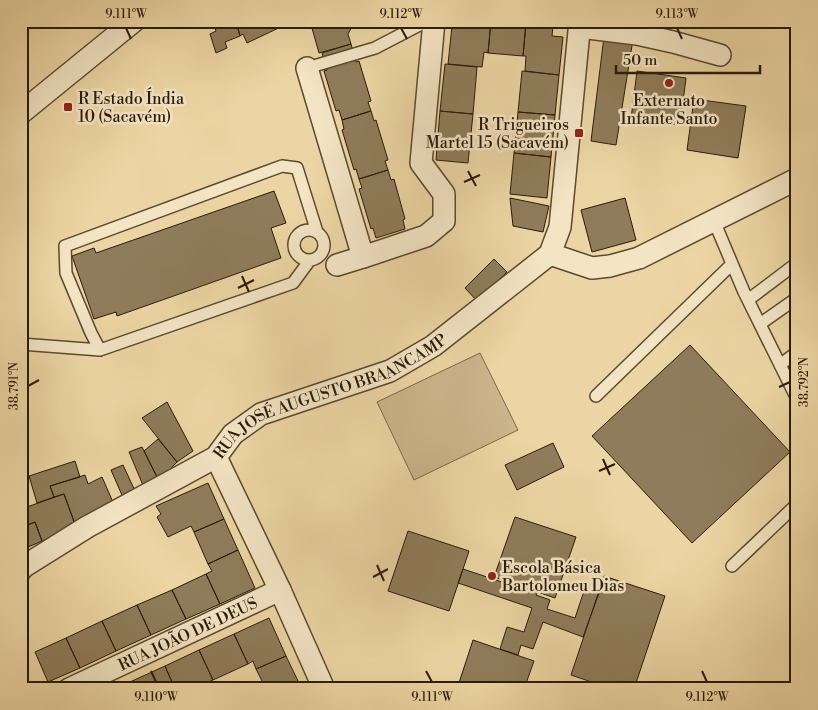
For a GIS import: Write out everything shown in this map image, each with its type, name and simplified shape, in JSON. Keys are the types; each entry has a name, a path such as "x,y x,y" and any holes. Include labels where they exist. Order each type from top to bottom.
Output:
{"street":[{"path":"21,113 134,21"},
{"path":"337,265 426,236 444,222 444,194 421,163 434,21"},
{"path":"720,55 637,34 580,24 560,227 550,254 592,268 610,266 640,258 797,179"},
{"path":"307,68 363,256"},
{"name":"RUA JOSÉ AUGUSTO BRAANCAMP","path":"22,567 87,527 216,457 233,434 261,414 390,371 432,346 550,254"},
{"path":"216,457 280,590 324,689"},
{"name":"RUA JOÃO DE DEUS","path":"68,689 280,590"}],"lane":[{"path":"307,68 375,48 427,21"},
{"path":"21,344 100,350 293,283 310,260 319,256 324,248 323,239 317,232 297,168 282,166 65,246 66,273 100,350"},
{"path":"714,221 748,300 797,399"},
{"path":"310,260 306,260 298,255 294,241 299,233 303,231 317,232"},
{"path":"748,300 797,263"},
{"path":"596,396 732,264"},
{"path":"760,324 797,298"},
{"path":"780,365 797,352"},
{"path":"732,566 797,504"}],"shaded area":[{"path":"480,353 518,430 414,480 377,402"}],"building":[{"path":"213,21 236,21 240,36 225,42 227,48 216,53 210,34 216,31"},
{"path":"236,21 286,21 287,24 247,43 243,34 240,36"},
{"path":"310,21 355,21 348,34 351,44 319,53"},
{"path":"464,21 491,21 488,53 484,52 482,67 448,64 452,26 463,27"},
{"path":"491,21 526,23 523,56 488,53"},
{"path":"606,21 636,21 616,145 591,141"},
{"path":"526,23 553,26 552,36 563,37 559,75 525,71 526,56 523,56"},
{"path":"351,44 356,62 359,61 371,101 368,102 371,111 342,120 339,110 336,111 324,71 327,70 322,53"},
{"path":"445,64 477,67 473,114 440,111"},
{"path":"522,71 559,75 555,115 518,112"},
{"path":"637,71 686,78 680,125 631,119"},
{"path":"694,99 746,106 738,158 687,150"},
{"path":"371,111 374,121 376,120 388,160 385,161 388,170 359,179 356,169 354,170 342,130 344,129 342,120"},
{"path":"440,111 473,114 468,163 436,160"},
{"path":"518,112 555,115 551,157 514,153"},
{"path":"514,153 551,157 547,198 510,194"},
{"path":"388,170 391,180 394,179 405,219 403,220 405,229 376,238 373,228 371,229 359,189 362,188 359,179"},
{"path":"274,191 286,223 271,228 281,258 117,316 116,312 94,319 72,256 94,248 96,253"},
{"path":"510,198 549,206 543,232 513,226"},
{"path":"625,198 636,240 592,252 581,210"},
{"path":"494,259 507,272 477,301 465,288"},
{"path":"690,345 790,452 692,543 592,436"},
{"path":"167,402 193,451 177,462 142,418"},
{"path":"158,439 177,462 159,481 144,451"},
{"path":"553,443 564,467 517,490 505,465"},
{"path":"142,447 159,481 145,490 129,452"},
{"path":"75,461 80,477 50,486 54,497 37,503 29,476"},
{"path":"123,465 137,495 125,502 111,470"},
{"path":"85,475 88,484 102,477 116,509 76,527 64,494 54,497 50,486"},
{"path":"208,483 224,519 194,532 191,526 168,537 157,517 161,514 156,506"},
{"path":"64,494 76,527 42,541 35,522 25,526 21,516 21,509"},
{"path":"21,516 25,526 35,522 42,541 21,550"},
{"path":"515,517 576,537 555,598 494,577"},
{"path":"224,519 238,550 208,564 194,532"},
{"path":"408,531 469,551 449,611 388,591"},
{"path":"238,550 255,588 220,604 206,574 212,571 208,564"},
{"path":"463,569 523,589 524,587 538,592 536,595 550,600 547,609 575,618 585,588 599,593 583,637 543,622 533,649 521,645 518,655 500,649 507,627 524,632 532,608 458,583"},
{"path":"206,574 220,604 186,619 172,590"},
{"path":"604,576 665,596 634,689 612,689 571,675"},
{"path":"172,590 186,619 151,635 137,605"},
{"path":"137,605 151,635 116,651 102,621"},
{"path":"269,618 286,656 256,669 253,661 248,664 234,634"},
{"path":"102,621 116,651 80,668 66,638"},
{"path":"234,634 248,664 213,680 199,650"},
{"path":"66,638 80,668 48,682 35,652"},
{"path":"473,640 534,661 524,689 457,689"},
{"path":"199,650 213,680 193,689 175,689 165,666"},
{"path":"286,656 298,681 274,689 266,689 256,669"},
{"path":"165,666 175,689 133,689 130,682"},
{"path":"298,681 302,689 274,689"},
{"path":"130,682 133,689 115,689"}],"place":[{"name":"Externato Infante Santo","path":"669,83"},
{"name":"R Estado Índia 10 (Sacavém)","path":"68,107"},
{"name":"R Trigueiros Martel 15 (Sacavém)","path":"579,133"},
{"name":"Escola Básica Bartolomeu Dias","path":"492,576"}]}
